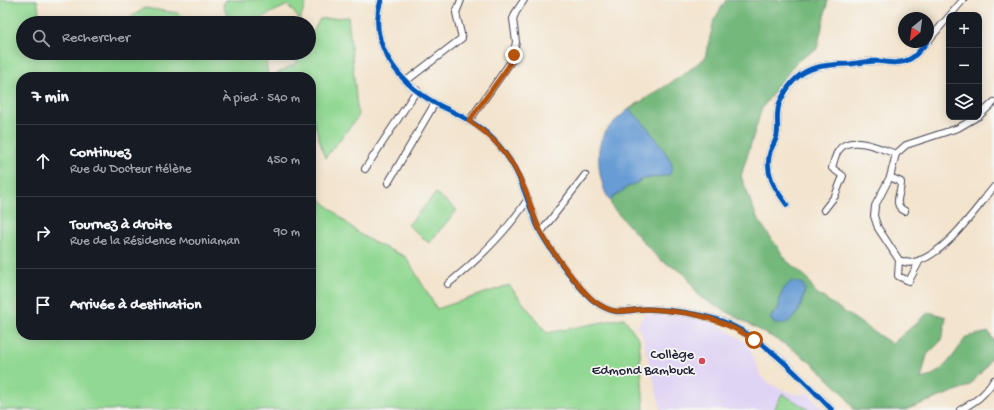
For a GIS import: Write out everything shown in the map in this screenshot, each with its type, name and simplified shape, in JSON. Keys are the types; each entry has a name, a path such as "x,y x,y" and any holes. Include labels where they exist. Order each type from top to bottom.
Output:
{"street":[{"path":"381,0 377,24 380,44 391,64 406,81 417,90 435,103 469,121 485,132 505,154 516,171 541,232 581,287 602,306 617,312 647,309 679,312 716,320 739,330 766,347 832,410"},
{"path":"406,81 462,38 456,14 461,0"},
{"path":"469,121 512,60 516,42 513,20 516,12 524,0"},
{"path":"934,35 963,0"},
{"path":"786,205 775,188 768,173 768,163 770,152 776,139 777,112 780,102 792,85 808,70 819,66 876,61 894,63 907,61 914,57 922,48"},
{"path":"365,169 417,90"},
{"path":"982,112 994,102"},
{"path":"388,183 435,103"},
{"path":"920,260 909,281 898,276 899,260 878,228 874,216 877,200 890,177 896,154 906,145 958,128 971,120"},
{"path":"824,210 836,196 843,176 832,168 837,152 841,147 857,142 896,154"},
{"path":"541,232 586,175"},
{"path":"890,177 901,182 898,201 900,208 905,211"},
{"path":"899,260 912,263 939,249 951,238 994,187"},
{"path":"448,284 478,261 514,221 528,199"},
{"path":"960,410 978,400 988,392 994,380"}],"shaded area":[{"name":"Collège Edmond Bambuck","path":"648,310 707,317 748,344 762,378 774,386 796,395 808,393 824,410 661,410 641,330 636,327"}],"green space":[{"path":"0,0 37,0 40,16 16,16 16,60 266,60 267,72 16,72 16,340 316,340 316,192 318,197 358,233 375,243 406,257 437,309 509,285 547,333 624,318 639,339 644,410 0,410"},
{"path":"226,0 307,0 301,16 297,16 288,5 264,16 227,16 223,5"},
{"path":"726,0 828,0 817,49 797,61 762,108 741,176 757,218 787,261 807,278 815,292 892,344 929,312 946,317 942,340 927,355 921,379 929,377 942,368 966,337 989,332 994,341 994,352 985,368 969,386 905,410 854,410 844,394 814,365 790,347 700,297 685,274 659,259 612,207 610,200 626,188 644,179 670,174 672,166 656,139 629,109 680,77 705,58 714,20","holes":["792,281 804,295 797,314 771,315 779,308 781,294"]},
{"path":"145,8 178,13 182,16 133,16"},
{"path":"348,17 358,117 325,158 316,129 316,72 280,72 295,64 297,60 316,60 316,26 320,19"},
{"path":"436,193 457,210 429,243 408,225"},
{"path":"782,394 808,409 774,410"}],"water":[{"path":"629,109 646,127 666,153 670,160 672,169 669,175 644,179 626,188 610,200 602,184 600,174 600,143 607,130"},
{"path":"792,281 803,284 805,289 802,302 792,319 782,324 775,324 770,318 779,308 780,296 783,290"}],"cycle path":[{"path":"381,0 378,16 378,31 382,46 398,73 409,85 422,95 481,128 494,140 516,171 537,225 547,243 580,288 588,296 595,302 610,310 622,312 649,309 691,313 731,325 747,334 778,357 832,410"},
{"path":"787,205 778,193 768,167 770,152 777,135 777,114 780,102 786,90 793,81 808,70 827,65 874,61 894,63 906,61 915,56 922,48"}],"place":[{"name":"Collège Edmond Bambuck","path":"702,361"}],"route":[{"path":"514,55 508,67 469,121 495,141 505,154 524,185 541,232 586,294 602,306 617,312 632,312 647,309 679,312 707,317 739,330 754,340"}]}
